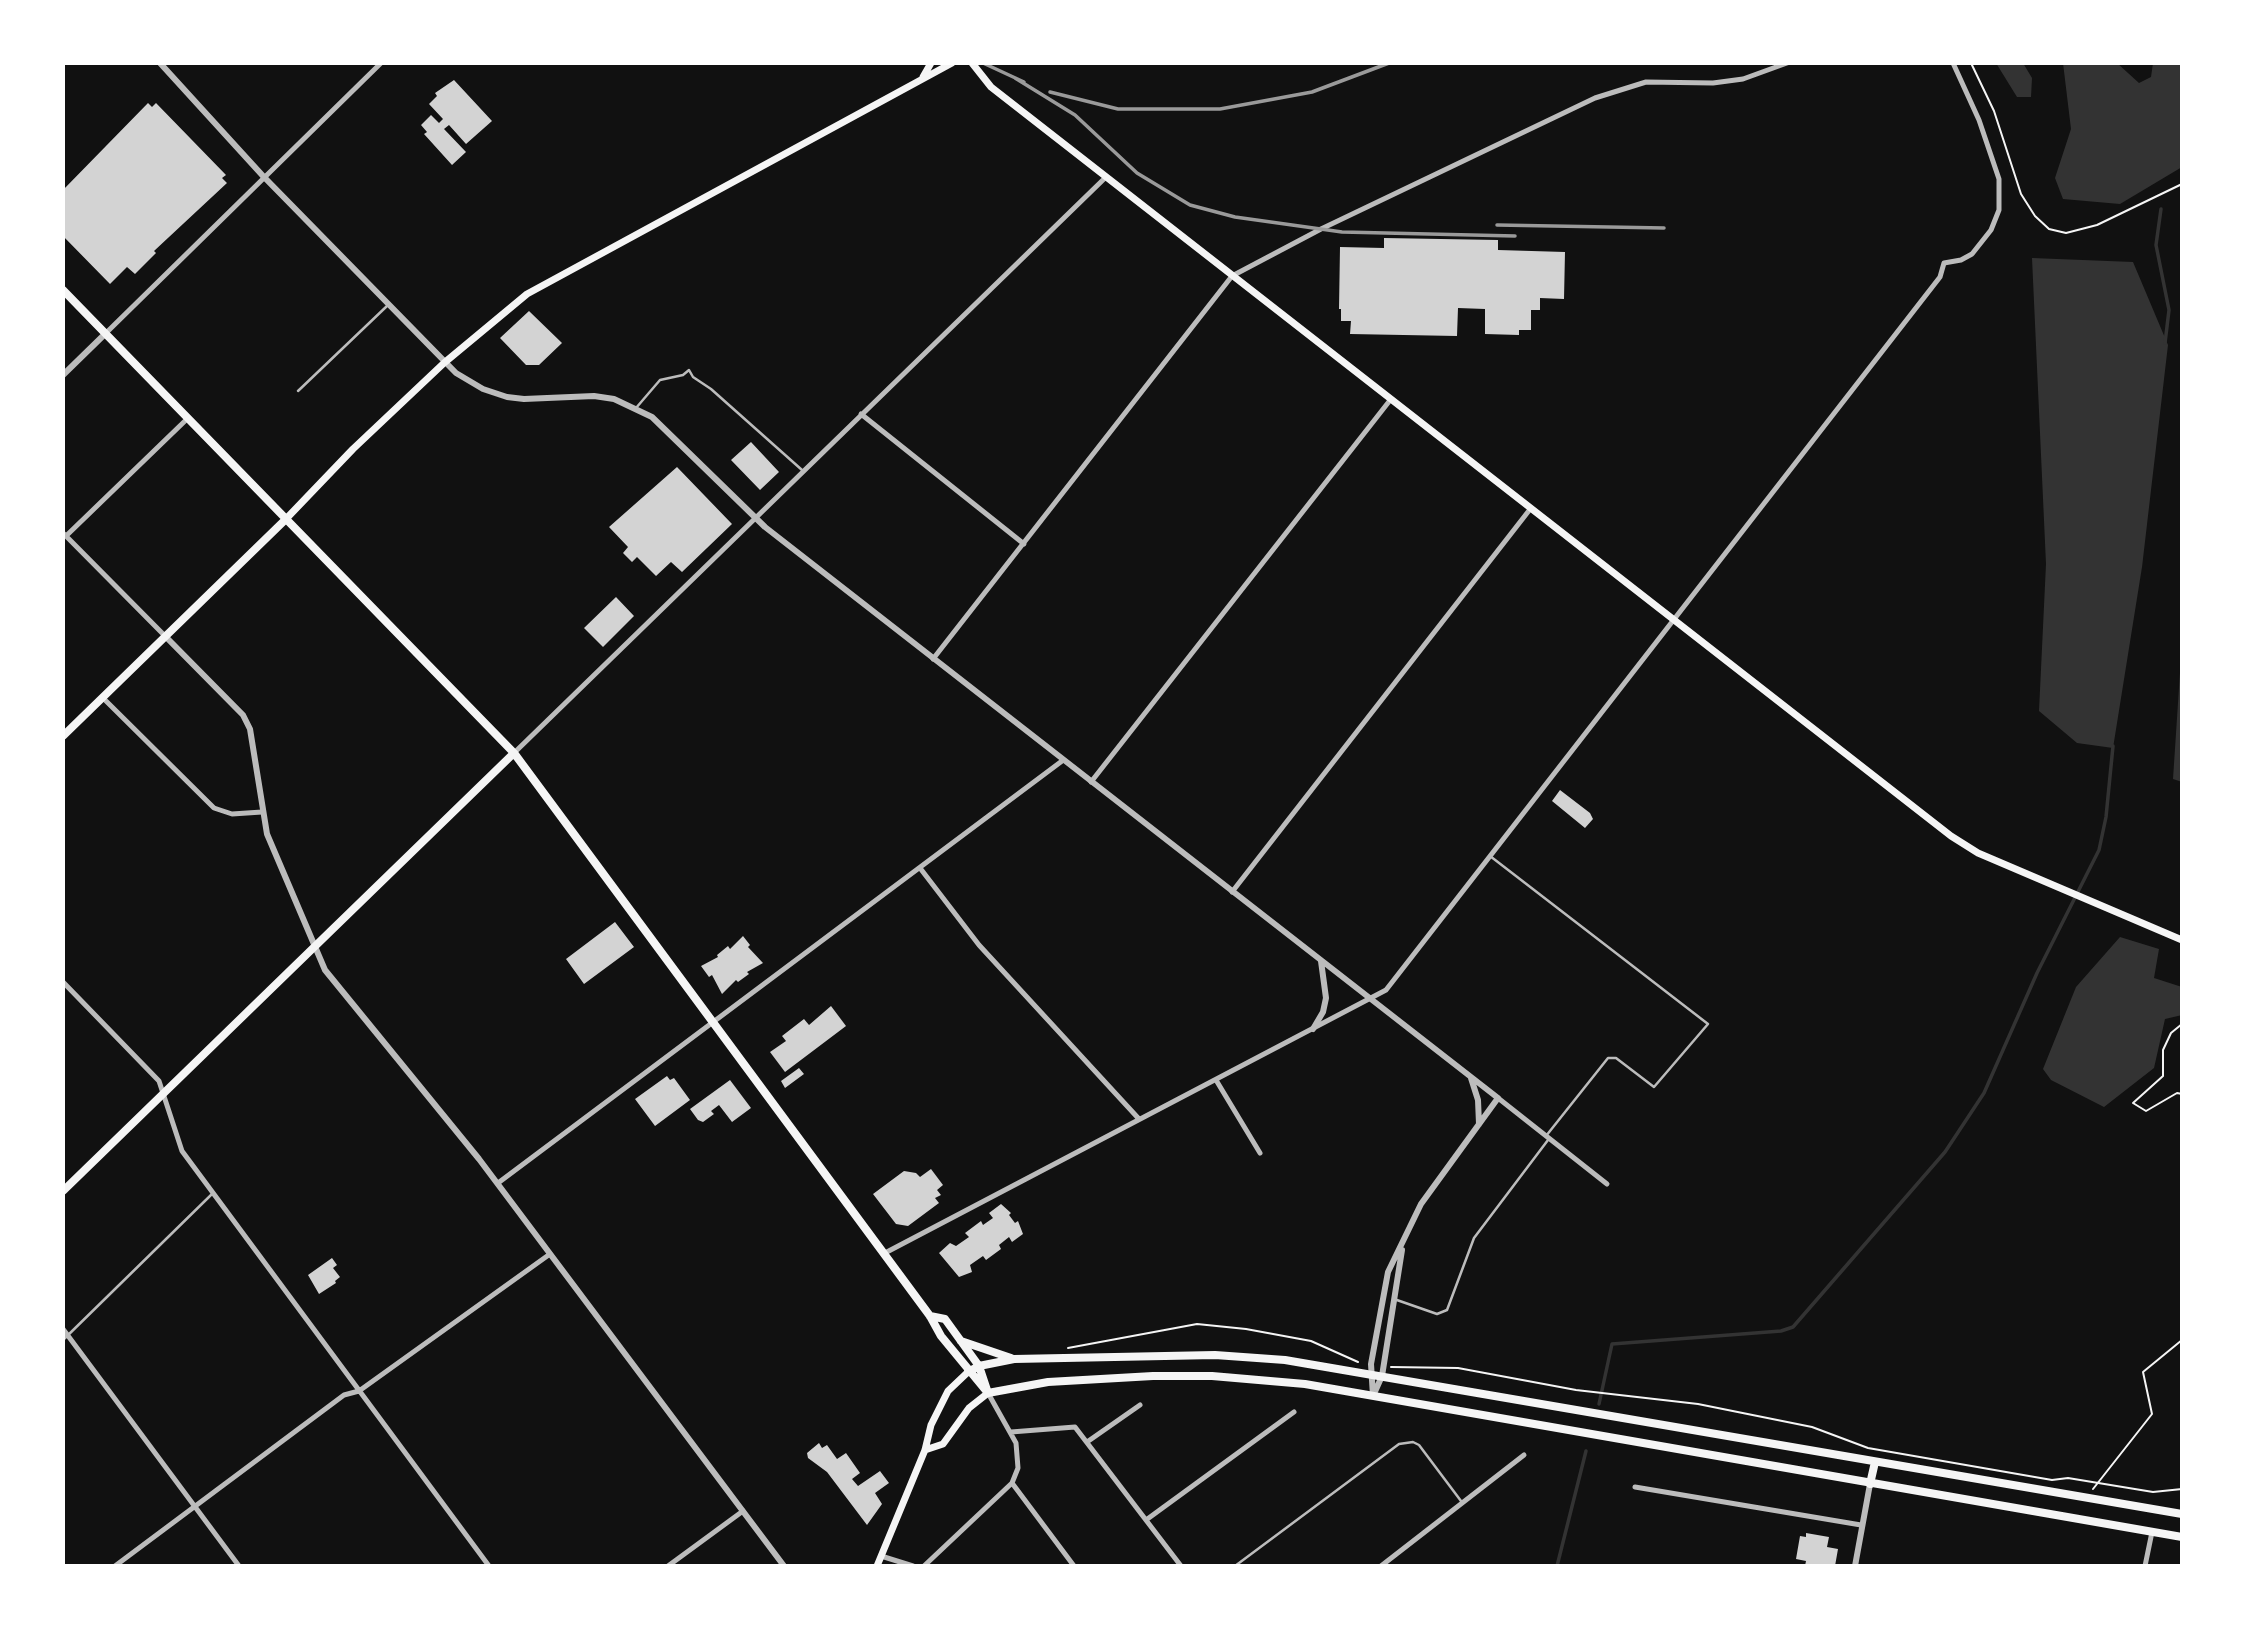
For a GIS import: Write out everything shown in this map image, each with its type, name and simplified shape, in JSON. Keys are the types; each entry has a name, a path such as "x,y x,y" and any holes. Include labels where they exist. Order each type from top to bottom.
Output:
{"main road":[{"path":"921,79 931,63"},
{"path":"63,736 285,520 353,449 444,363 541,285 952,63"},
{"path":"972,63 991,87 1951,836 1978,853 2182,940"},
{"path":"63,290 514,753 930,1316 934,1328 988,1393"},
{"path":"63,1191 201,1054 514,753"},
{"path":"930,1316 945,1319 979,1366 988,1393"},
{"path":"961,1341 1014,1359"},
{"path":"877,1566 925,1450 926,1438 948,1391 968,1372 979,1366 1014,1359 1215,1355 1285,1360 2182,1514"},
{"path":"925,1450 943,1444 969,1408 988,1393 1048,1382 1212,1376 1305,1384 2182,1537"},
{"path":"1870,1484 1875,1462"}],"street":[{"path":"160,63 263,176 444,363 469,382 507,397 524,399 594,396 636,408 666,428 754,519 1607,1184"},
{"path":"63,375 381,63"},
{"path":"933,659 1232,276 1321,229 1595,98 1646,82 1713,83 1743,79 1787,63"},
{"path":"883,1254 1386,990 1940,277 1944,263 1961,260 1986,239 1999,210 1999,179 1979,120 1953,63"},
{"path":"514,753 1106,177"},
{"path":"1091,782 1391,399"},
{"path":"861,414 1024,544"},
{"path":"187,419 64,535 243,715 253,737 267,834 313,948 325,970 498,1183 784,1566"},
{"path":"1232,892 1531,508"},
{"path":"103,698 214,808 232,814 262,812"},
{"path":"498,1183 1062,761"},
{"path":"920,868 976,942 1139,1119"},
{"path":"1313,1029 1323,1012 1326,998 1321,961"},
{"path":"63,982 157,1079 164,1093 177,1143 212,1194 489,1566"},
{"path":"1469,1076 1478,1100 1479,1124"},
{"path":"1216,1080 1260,1153"},
{"path":"1373,1396 1370,1374 1388,1272 1421,1204 1498,1098"},
{"path":"1373,1396 1382,1376 1403,1244"},
{"path":"115,1566 344,1395 359,1391 550,1254"},
{"path":"63,1329 65,1337 239,1566"},
{"path":"924,1566 1012,1483 1018,1460 1011,1432 988,1393"},
{"path":"1087,1442 1140,1405"},
{"path":"1146,1520 1294,1412"},
{"path":"1011,1432 1075,1427 1181,1566"},
{"path":"1381,1566 1524,1455"},
{"path":"1012,1483 1073,1566"},
{"path":"1855,1566 1870,1484"},
{"path":"1635,1487 1861,1525"},
{"path":"668,1566 743,1511"},
{"path":"2145,1566 2152,1532"},
{"path":"881,1556 913,1566"}],"lane":[{"path":"298,391 388,305"},
{"path":"636,408 660,380 689,370 692,377 704,383 803,470"},
{"path":"1394,1298 1437,1314 1447,1310 1474,1238 1608,1058 1616,1058 1654,1087 1708,1024 1490,856"},
{"path":"65,1337 212,1194"},
{"path":"1235,1566 1389,1449 1404,1443 1419,1446 1463,1504"}],"path":[{"path":"1971,63 1994,111 2021,194 2035,216 2049,229 2066,233 2097,225 2182,184"},
{"path":"2182,1024 2171,1033 2163,1051 2163,1076 2133,1103 2146,1111 2177,1093 2182,1094"},
{"path":"1056,1359 1070,1346 1197,1324 1246,1329 1311,1341 1354,1358 1359,1363"},
{"path":"2087,1499 2152,1414 2143,1373 2182,1340"},
{"path":"1396,1367 1458,1368 1576,1390 1698,1404 1812,1427 1868,1448 2052,1480 2068,1478 2153,1492 2182,1489"}],"shaded area":[{"path":"1996,63 2023,63 2032,78 2031,97 2017,97"},
{"path":"2063,63 2117,63 2139,83 2151,77 2153,63 2182,63 2182,167 2120,204 2063,199 2055,178 2071,129"},
{"path":"2032,258 2133,262 2168,345 2142,567 2113,748 2077,743 2039,711 2046,564"},
{"path":"2182,642 2182,782 2173,779"},
{"path":"2120,937 2159,949 2154,978 2182,987 2182,1015 2165,1019 2154,1068 2104,1107 2051,1080 2043,1069 2076,987"}],"building":[{"path":"454,80 492,121 466,144 449,125 444,129 466,152 452,165 424,134 427,132 421,125 431,115 439,123 443,119 429,104 437,96 435,93"},
{"path":"148,103 152,107 156,103 226,175 222,178 227,183 154,251 156,253 135,274 127,267 110,284 63,236 63,190"},
{"path":"1384,238 1498,240 1498,250 1565,252 1564,299 1540,298 1540,310 1531,310 1531,330 1519,330 1519,335 1485,334 1485,309 1458,308 1457,336 1350,334 1351,321 1341,321 1339,309 1340,247 1384,248"},
{"path":"529,311 562,343 539,365 526,365 500,338"},
{"path":"751,442 779,472 760,490 731,460"},
{"path":"677,467 732,524 682,572 671,562 656,576 637,557 632,562 623,553 628,547 609,527"},
{"path":"616,597 634,616 603,647 584,628"},
{"path":"1560,790 1590,813 1593,819 1585,828 1552,801"},
{"path":"615,922 634,947 584,984 566,959"},
{"path":"743,936 750,945 748,947 763,963 747,972 749,974 738,982 736,980 722,994 712,975 709,977 701,966 718,957 728,946 730,949"},
{"path":"831,1006 846,1026 785,1072 770,1052 786,1041 782,1036 804,1019 809,1025"},
{"path":"799,1068 804,1074 785,1088 781,1081"},
{"path":"667,1076 670,1080 674,1078 690,1100 655,1126 635,1099"},
{"path":"730,1080 751,1108 732,1122 719,1105 711,1111 714,1114 703,1122 698,1120 690,1109"},
{"path":"931,1169 943,1185 937,1190 941,1195 935,1198 939,1203 908,1226 896,1224 873,1194 904,1171 916,1173 920,1177"},
{"path":"1001,1204 1011,1213 1009,1215 1015,1223 1018,1221 1023,1234 1012,1242 1009,1237 999,1245 1001,1249 986,1260 983,1256 970,1265 972,1272 959,1277 939,1253 950,1243 956,1246 969,1237 965,1233 981,1221 983,1225 993,1218 989,1213"},
{"path":"332,1258 337,1265 333,1268 340,1277 336,1283 319,1294 308,1275"},
{"path":"819,1443 822,1448 827,1445 837,1459 846,1453 860,1473 852,1479 858,1486 880,1471 889,1483 875,1493 882,1504 867,1525 827,1472 808,1458 807,1453"},
{"path":"1806,1533 1829,1537 1827,1547 1838,1549 1835,1566 1805,1566 1806,1561 1796,1559 1800,1536 1806,1537"}],"waterway":[{"path":"2161,209 2156,245 2169,310 2165,343"},
{"path":"1599,1404 1612,1344 1781,1331 1793,1327 1945,1152 1984,1093 2037,973 2099,850 2106,817 2113,746"},
{"path":"1557,1566 1586,1451"}],"railway":[{"path":"983,63 1024,82"},
{"path":"1050,92 1118,109 1220,109 1312,92 1389,63"},
{"path":"1015,78 1075,115 1137,173 1190,205 1235,217 1342,232 1515,236"},
{"path":"1497,225 1664,228"}]}
